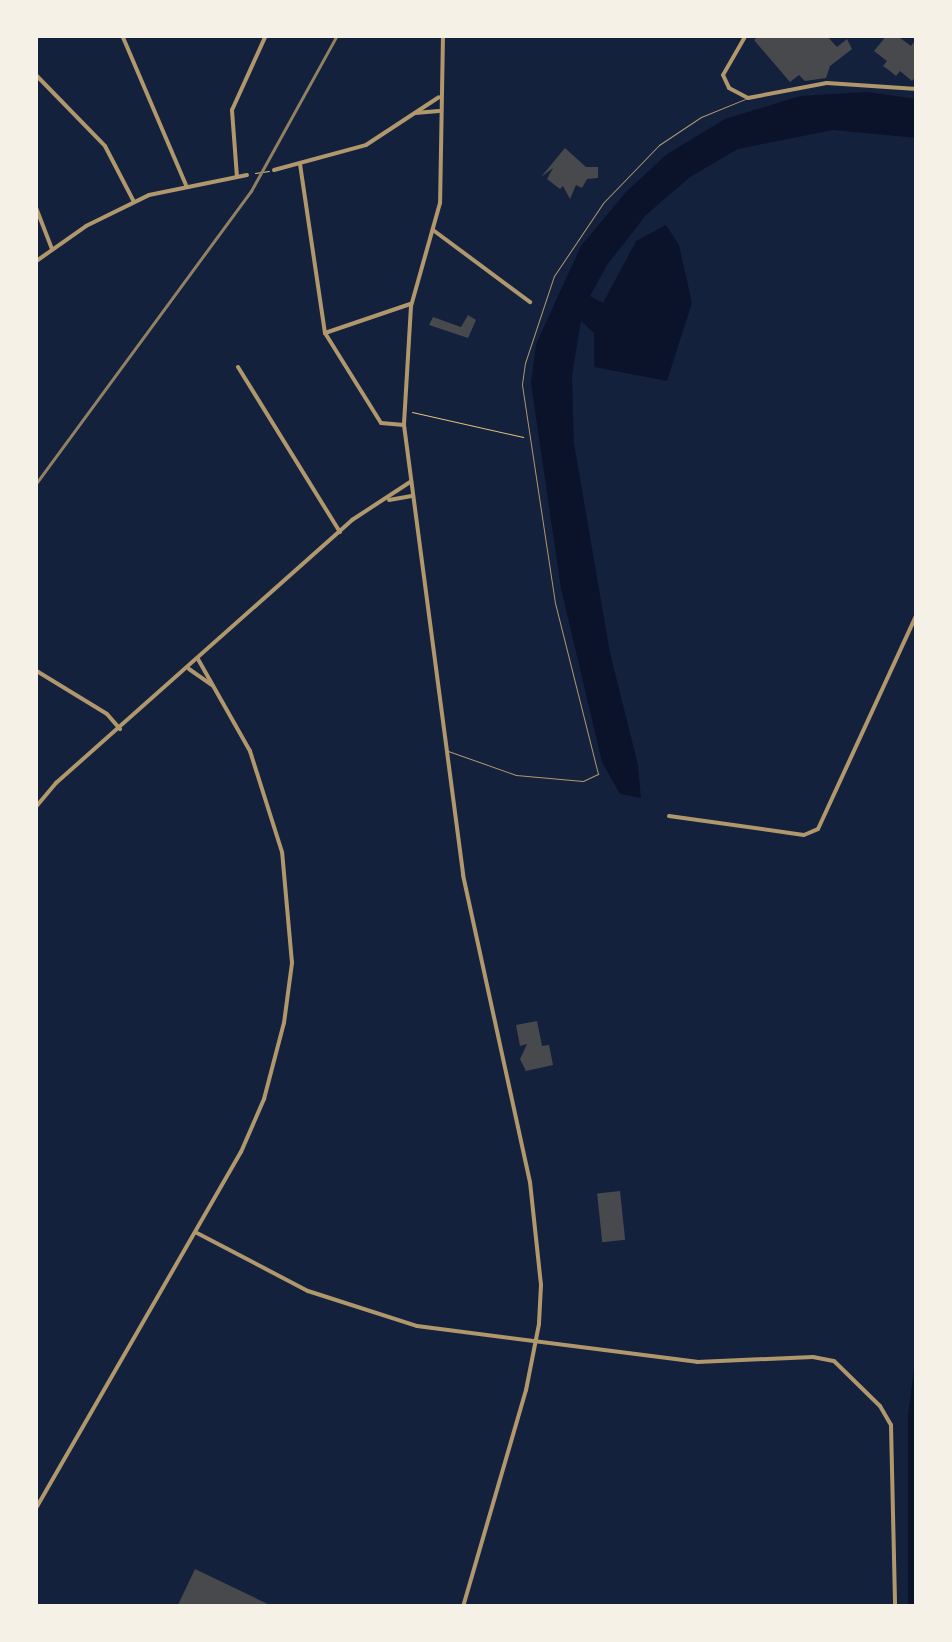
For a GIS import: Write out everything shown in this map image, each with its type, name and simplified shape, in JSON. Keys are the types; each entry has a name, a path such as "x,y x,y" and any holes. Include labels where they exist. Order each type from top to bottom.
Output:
{"street":[{"path":"236,176 232,110 266,35"},
{"path":"443,35 440,204 411,304 404,424 463,875 536,1220 541,1286 526,1390 463,1607"},
{"path":"746,35 723,74 729,88 748,98 827,84 917,89"},
{"path":"123,36 186,185"},
{"path":"35,74 105,146 134,202"},
{"path":"274,170 366,145 439,97"},
{"path":"415,113 439,111"},
{"path":"300,164 325,333 381,422 404,424"},
{"path":"35,262 134,202 186,185 247,174"},
{"path":"35,205 52,249"},
{"path":"432,230 530,302"},
{"path":"325,333 411,304"},
{"path":"238,367 340,532"},
{"path":"35,808 56,784 340,532 410,482"},
{"path":"384,501 412,496"},
{"path":"669,816 804,836 818,829 917,614"},
{"path":"35,1510 197,1233 264,1099 284,1022 292,963 286,874 275,824 250,752 198,659"},
{"path":"188,668 213,686"},
{"path":"35,670 107,714 120,729"},
{"path":"197,1233 308,1292 417,1326 698,1362 814,1357 834,1362 880,1406 891,1425 895,1607"}],"lane":[{"path":"446,750 516,776 583,782 598,774 556,603 522,384 525,362 541,308 563,259 603,203 644,158 701,117 748,98"}],"path":[{"path":"247,174 274,170"},
{"path":"404,410 531,439"}],"water":[{"path":"867,92 917,99 917,138 833,130 738,149 690,177 646,215 607,265 590,296 603,303 636,241 666,225 679,245 692,303 667,381 594,367 594,333 581,321 572,376 574,443 610,653 638,765 641,798 620,794 602,762 561,589 531,383 536,344 581,246 626,192 667,154 725,119 800,96"},
{"path":"917,1345 917,1607 908,1607 908,1415"}],"building":[{"path":"760,35 826,35 837,47 847,39 852,49 830,66 826,78 805,81 799,75 790,82 754,40"},
{"path":"887,35 896,35 911,46 917,38 917,75 912,81 900,71 896,76 883,66 887,61 874,51"},
{"path":"565,148 586,167 598,167 598,178 587,179 582,188 576,185 570,199 563,186 560,189 547,179 553,168 541,177"},
{"path":"468,315 476,320 468,338 429,325 433,317 461,327"},
{"path":"537,1021 542,1046 549,1045 553,1065 526,1071 520,1059 527,1044 520,1046 516,1025"},
{"path":"620,1191 625,1240 602,1242 597,1193"},
{"path":"195,1569 274,1607 177,1607"}],"railway":[{"path":"35,485 251,191 337,35"}]}
